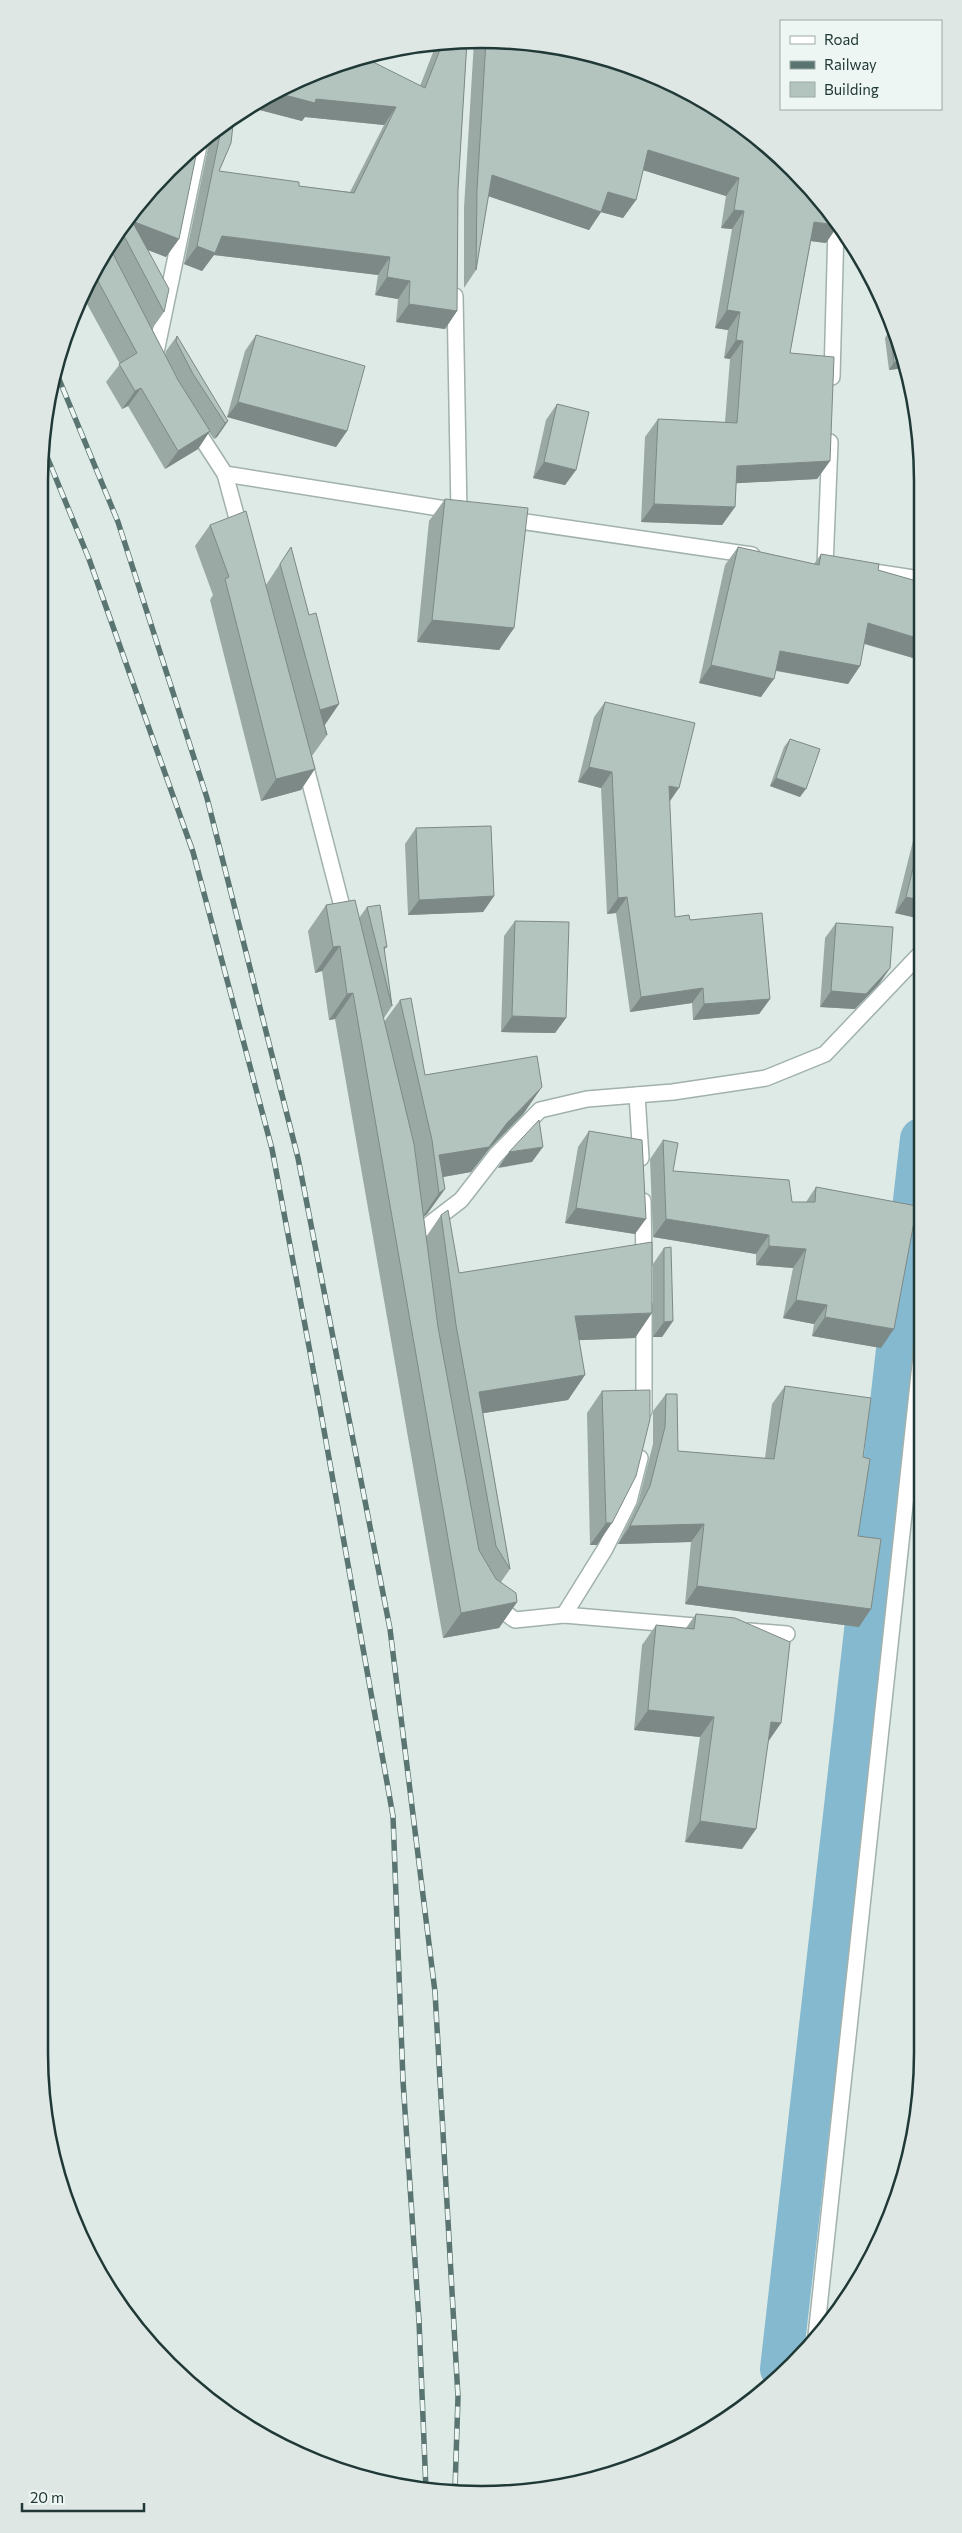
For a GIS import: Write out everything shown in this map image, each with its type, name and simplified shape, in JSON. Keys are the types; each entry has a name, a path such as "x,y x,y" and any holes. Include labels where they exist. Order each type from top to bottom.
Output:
{"street":[{"path":"155,357 197,153"},
{"path":"832,394 836,233"},
{"path":"455,278 459,512"},
{"path":"142,332 163,372"},
{"path":"184,410 225,474 246,549"},
{"path":"830,423 820,565 842,568"},
{"path":"225,474 477,514"},
{"path":"496,517 766,557"},
{"path":"861,570 914,578"},
{"path":"300,745 349,934"},
{"path":"414,1236 461,1200 496,1155 540,1110 587,1098 637,1094 766,1078 826,1054 914,960"},
{"path":"637,1094 642,1179 644,1274"},
{"path":"411,1216 416,1255"},
{"path":"644,1294 644,1423"},
{"path":"817,2326 914,1421"},
{"path":"564,1615 605,1548 629,1501 644,1442"},
{"path":"482,1593 486,1600 515,1620 564,1615 719,1628"},
{"path":"739,1630 787,1634"}],"building":[{"path":"467,48 458,189 457,311 409,304 410,281 387,277 390,257 222,236 215,253 197,246 220,135 233,126 231,143 219,171 299,182 299,186 354,193 396,107 316,99 315,103 284,95 315,80 372,61 425,88 440,49"},
{"path":"486,48 509,48 566,56 593,62 647,80 698,106 745,137 788,174 830,224 814,222 790,353 834,357 830,461 737,466 735,507 654,504 658,419 737,423 743,341 736,340 740,312 727,310 744,211 734,210 739,178 648,150 636,200 608,192 601,212 492,175 476,270 477,190"},
{"path":"196,154 179,239 134,222 174,174"},
{"path":"133,223 169,289 164,312 124,236"},
{"path":"113,253 178,380 210,431 178,451 141,388 135,391 119,364 137,353 97,280"},
{"path":"256,335 365,366 347,431 238,402"},
{"path":"177,336 228,421 225,423 193,374 176,341"},
{"path":"892,344 898,362 894,362"},
{"path":"557,404 589,412 576,470 544,462"},
{"path":"445,499 528,508 514,628 432,620"},
{"path":"246,511 315,769 276,779 225,579 229,577 210,525"},
{"path":"291,547 309,615 316,613 339,704 320,710 280,564"},
{"path":"738,547 819,565 821,554 879,564 878,570 914,580 914,637 868,623 860,666 780,651 774,679 711,665"},
{"path":"605,702 695,723 679,788 669,786 675,917 689,915 690,920 762,913 770,999 704,1004 703,988 641,997 627,897 618,898 612,772 589,767"},
{"path":"790,739 820,749 806,789 776,778"},
{"path":"491,826 494,896 419,900 416,828"},
{"path":"914,864 914,899 906,897"},
{"path":"355,900 414,1144 438,1327 479,1550 496,1579 516,1593 517,1602 461,1613 353,993 347,994 340,946 333,947 326,905"},
{"path":"380,905 387,947 384,947 392,1006 367,907"},
{"path":"515,921 569,922 566,1018 512,1016"},
{"path":"836,923 893,927 890,968 866,994 831,991"},
{"path":"411,998 425,1075 537,1056 542,1087 507,1123 489,1147 439,1155 445,1189 439,1193 432,1140 400,1000"},
{"path":"539,1120 543,1147 509,1152"},
{"path":"589,1131 642,1140 646,1219 576,1208"},
{"path":"663,1140 678,1143 673,1171 789,1180 792,1202 815,1202 816,1187 914,1205 914,1222 894,1329 825,1317 827,1305 796,1300 806,1249 769,1246 769,1235 666,1219"},
{"path":"448,1210 459,1273 652,1242 652,1313 575,1316 585,1375 479,1392 510,1569 496,1546 456,1325 441,1215"},
{"path":"671,1247 673,1321 664,1322 664,1248"},
{"path":"785,1386 871,1398 863,1457 870,1459 858,1536 881,1539 871,1609 697,1586 704,1524 630,1526 650,1486 665,1427 666,1394 677,1394 678,1451 774,1459"},
{"path":"650,1390 650,1419 636,1476 612,1523 606,1523 602,1391"},
{"path":"696,1614 735,1618 790,1642 781,1723 771,1722 756,1829 700,1821 714,1717 648,1710 656,1625 694,1629"}],"waterway":[{"path":"781,2365 914,1200"}],"railway":[{"path":"59,380 118,522 207,798 298,1158 390,1629 435,1992 458,2397 455,2485"},
{"path":"48,459 89,559 193,852 272,1149 310,1352 393,1816 403,2081 419,2321 426,2482"}]}
